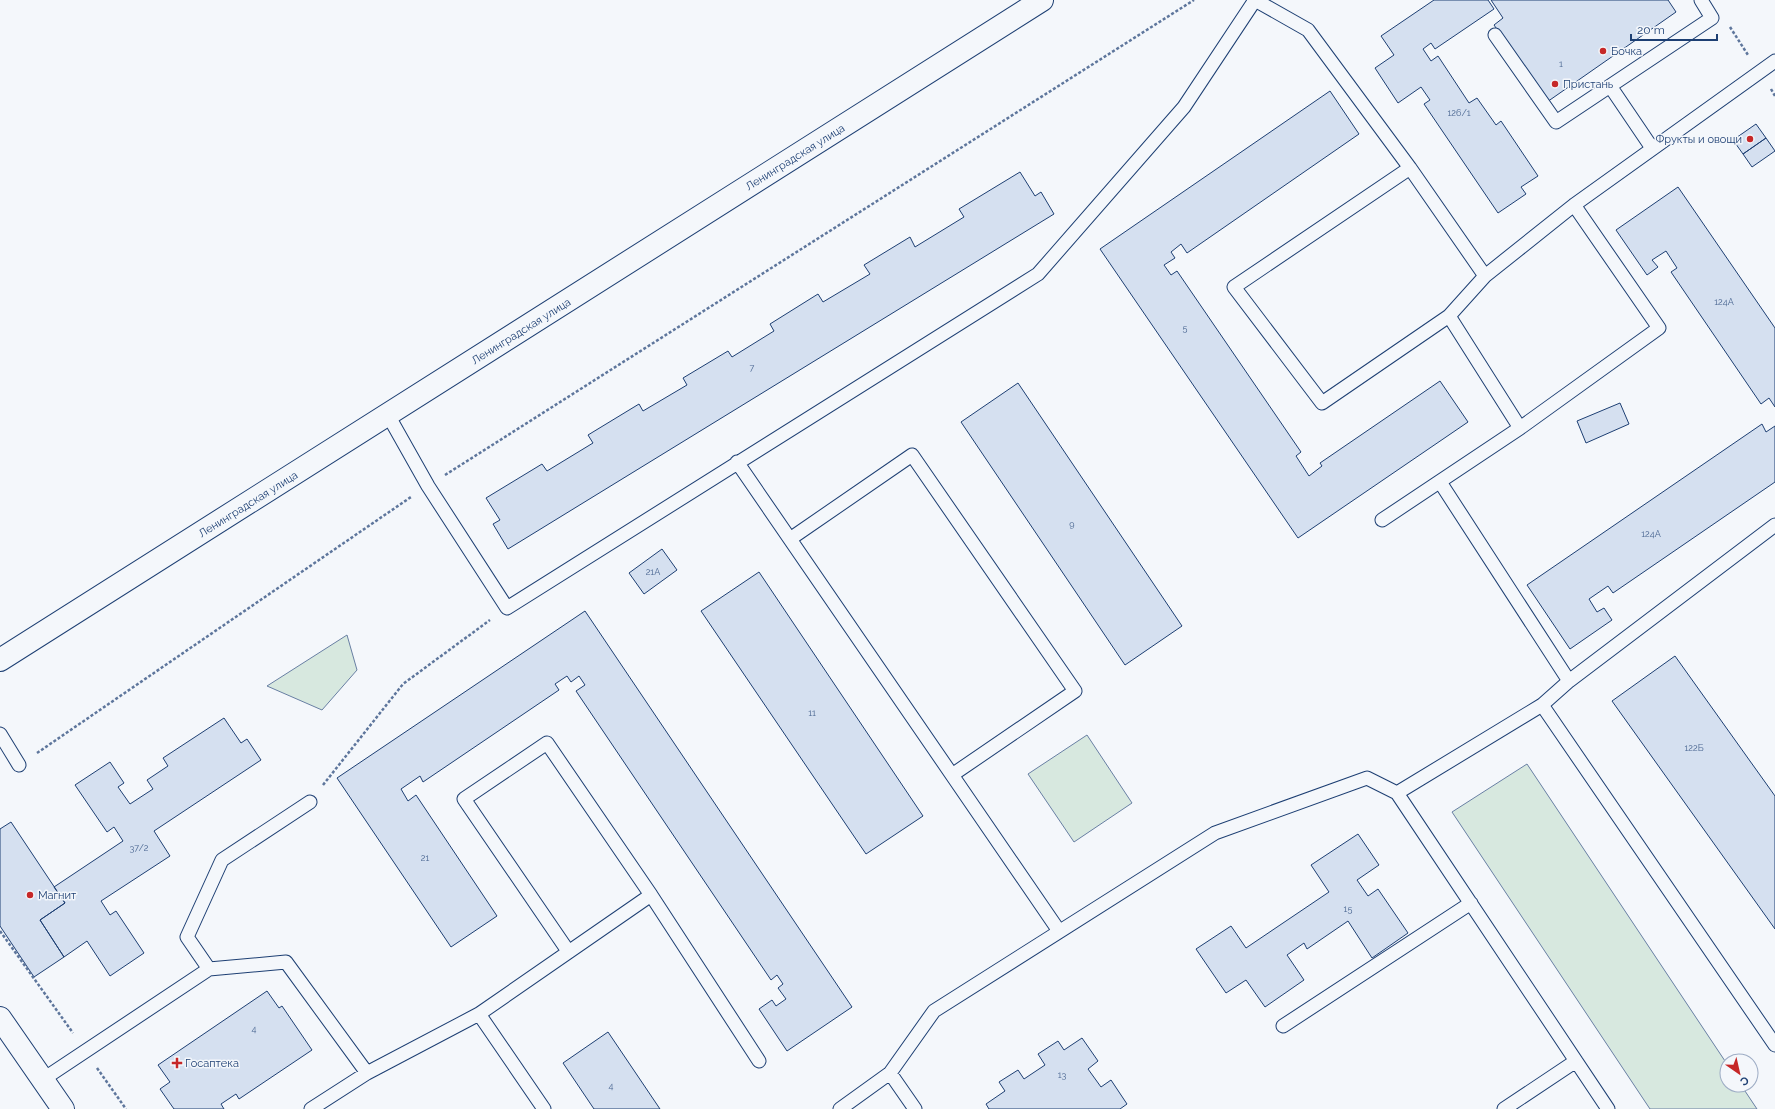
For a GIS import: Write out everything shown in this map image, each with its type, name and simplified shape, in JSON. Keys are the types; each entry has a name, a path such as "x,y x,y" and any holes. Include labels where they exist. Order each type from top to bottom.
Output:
{"street":[{"name":"Ленинградская улица","path":"0,660 1042,0"},
{"path":"0,1018 63,1109"}],"lane":[{"path":"388,415 428,486 507,608 1038,274 1184,107 1255,0 1308,30 1410,168 1485,276"},
{"path":"1495,35 1556,122 1712,18 1701,0"},
{"path":"1410,168 1234,287 1322,403 1449,316 1485,276 1574,204 1775,61"},
{"path":"1610,86 1652,148"},
{"path":"1382,520 1520,428 1659,328 1574,204"},
{"path":"1449,316 1520,428"},
{"path":"790,539 912,455 1075,691 952,775"},
{"path":"737,462 1059,931"},
{"path":"1440,482 1569,681"},
{"path":"1397,793 1542,705 1569,681 1775,525"},
{"path":"1542,705 1775,1045"},
{"path":"0,734 19,765"},
{"path":"568,951 464,799 547,743 651,895 759,1061"},
{"path":"840,1109 890,1073 934,1011 1215,833 1368,778 1397,793 1608,1109"},
{"path":"209,969 187,937 222,860 310,802"},
{"path":"311,1109 367,1073 479,1014 651,895"},
{"path":"1283,1026 1471,902"},
{"path":"42,1080 209,969 286,962 367,1073"},
{"path":"479,1014 544,1109"},
{"path":"1504,1109 1576,1061"},
{"path":"890,1073 915,1109"}],"path":[{"path":"19,765 428,486 1194,0"},
{"path":"1730,26 1775,96"},
{"path":"310,802 403,684 507,608"},
{"path":"0,931 126,1109"}],"shaded area":[{"path":"347,635 357,670 322,710 267,686"},
{"path":"1087,735 1132,803 1074,842 1028,774"},
{"path":"1527,764 1720,1053 1719,1093 1746,1093 1757,1109 1650,1109 1452,812"}],"building":[{"path":"1434,0 1488,0 1494,9 1435,49 1431,43 1423,49 1431,61 1438,56 1469,103 1477,98 1496,125 1501,121 1538,176 1521,187 1526,194 1498,213 1424,104 1430,100 1421,87 1398,103 1375,68 1394,55 1381,36"},
{"path":"1491,0 1668,0 1676,12 1547,102 1494,25 1503,18"},
{"path":"1330,91 1359,134 1187,253 1181,244 1171,252 1175,258 1164,265 1171,275 1177,271 1301,452 1296,456 1309,476 1322,466 1320,463 1440,381 1468,422 1298,538 1100,249"},
{"name":"Фрукты и овощи","path":"1756,124 1766,138 1743,154 1733,140"},
{"path":"1766,138 1775,151 1752,167 1743,154"},
{"path":"1020,172 1035,196 1041,192 1054,214 508,549 493,524 500,520 486,498 542,464 547,471 593,443 588,435 639,404 643,411 687,385 683,378 728,351 732,357 774,331 770,324 818,294 823,302 870,274 864,265 910,237 915,247 964,217 959,209"},
{"path":"1678,187 1775,328 1775,407 1769,398 1761,404 1671,272 1677,268 1666,251 1652,260 1658,267 1647,275 1616,230"},
{"path":"1018,383 1182,626 1125,665 961,422"},
{"path":"1620,403 1629,424 1586,443 1577,421"},
{"path":"1762,424 1766,432 1775,426 1775,482 1613,593 1608,586 1589,599 1597,612 1604,608 1612,620 1570,649 1527,585"},
{"path":"662,549 677,570 644,594 629,573"},
{"path":"759,572 923,816 866,854 701,611"},
{"path":"585,611 852,1007 787,1051 759,1009 772,1000 776,1006 786,999 778,988 783,984 777,975 771,980 576,691 585,685 579,676 571,682 567,676 555,684 559,690 423,782 420,776 401,789 408,801 416,795 497,916 451,947 337,778"},
{"path":"1675,656 1775,796 1775,929 1612,701"},
{"path":"224,718 241,743 247,739 261,760 154,831 170,856 101,901 110,915 116,911 144,953 110,976 87,941 64,957 40,920 65,903 54,887 123,841 114,827 107,832 75,785 110,762 124,783 118,787 130,804 153,789 147,780 168,766 163,758"},
{"name":"Магнит","path":"11,822 65,903 40,920 64,957 34,977 0,926 0,829"},
{"path":"1358,834 1379,865 1357,880 1368,896 1378,889 1408,933 1372,958 1348,921 1307,949 1304,943 1287,955 1304,980 1265,1007 1246,980 1226,993 1196,949 1231,926 1246,948 1329,892 1311,865"},
{"path":"267,991 279,1008 282,1006 312,1050 239,1099 236,1094 221,1104 224,1109 174,1109 160,1089 170,1082 158,1065"},
{"path":"608,1032 660,1109 594,1109 563,1063"},
{"path":"1082,1038 1098,1061 1088,1069 1101,1087 1111,1080 1127,1104 1120,1109 989,1109 986,1104 1005,1091 999,1082 1018,1070 1024,1079 1045,1065 1038,1054 1058,1041 1064,1050"}],"place":[{"name":"Бочка","path":"1603,51"},
{"name":"Пристань","path":"1555,84"},
{"name":"Фрукты и овощи","path":"1750,139"},
{"name":"Магнит","path":"30,895"},
{"name":"Госаптека","path":"177,1063"}]}
